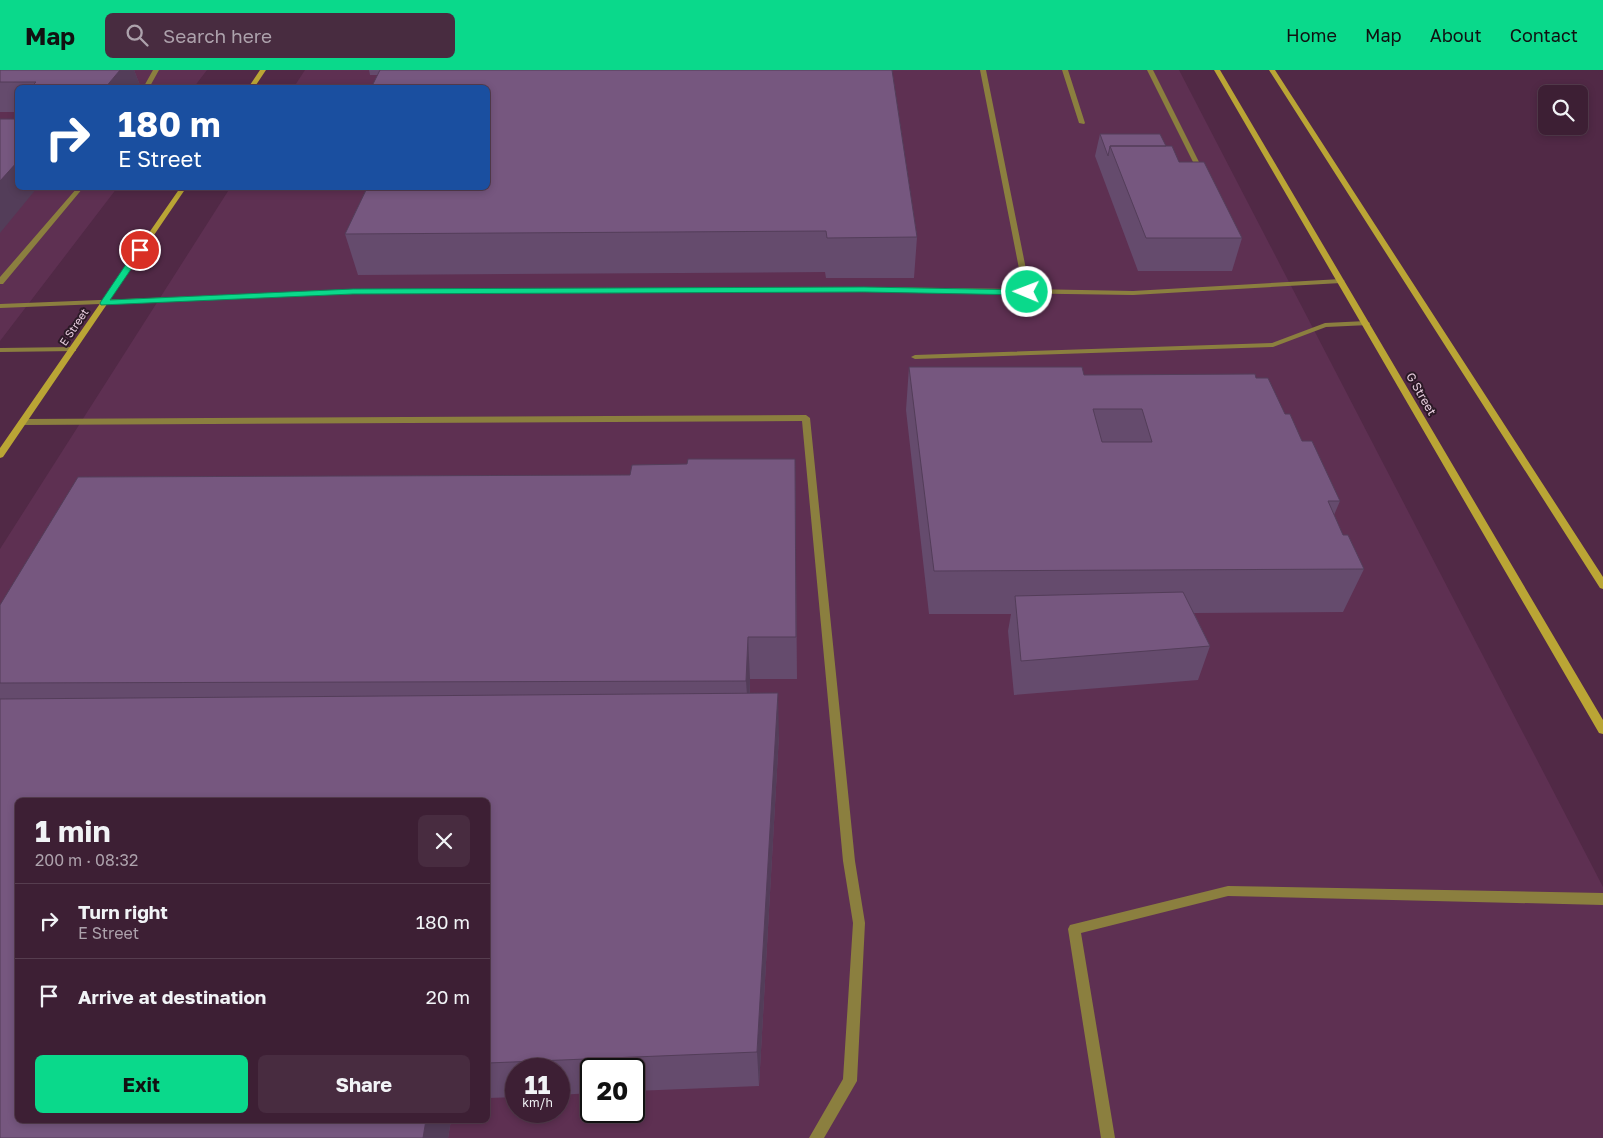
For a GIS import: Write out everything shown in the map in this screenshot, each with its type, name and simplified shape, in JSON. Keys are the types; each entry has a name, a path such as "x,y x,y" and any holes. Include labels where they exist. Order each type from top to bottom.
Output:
{"street":[{"path":"253,85 263,70"},
{"name":"G Street","path":"1218,70 1603,730"},
{"path":"1272,70 1603,585"},
{"name":"E Street","path":"0,455 182,190"}],"lane":[{"path":"148,85 156,70"},
{"path":"983,70 1027,292"},
{"path":"1065,70 1082,123"},
{"path":"1150,70 1203,177"},
{"path":"0,282 78,190"},
{"path":"0,306 363,292 864,289 1133,294 1341,282"},
{"path":"915,357 1273,345 1325,325 1366,323"},
{"path":"0,350 72,349"},
{"path":"23,422 806,418 849,862 859,923 850,1081 816,1138"},
{"path":"1108,1138 1074,929 1228,891 1603,898"}],"shaded area":[{"path":"0,70 207,70 196,85 15,85 15,190 115,190 0,341"},
{"path":"305,70 1179,70 1603,887 1603,1138 0,1138 0,549 229,190 490,190 490,85 295,85"}],"building":[{"path":"0,70 120,70 108,85 33,85 36,82 0,82"},
{"path":"380,70 892,70 917,237 827,238 826,231 345,234 366,190 490,190 490,85 372,85"},
{"path":"0,119 15,119 15,164 0,181"},
{"path":"1100,134 1160,134 1166,146 1110,146 1108,156"},
{"path":"1110,146 1172,146 1179,162 1204,162 1242,238 1146,238"},
{"path":"909,367 1082,367 1084,375 1255,374 1256,378 1268,378 1285,414 1290,414 1302,441 1312,441 1340,501 1328,501 1343,535 1348,535 1364,569 934,571","holes":["1093,409 1142,409 1152,442 1102,442"]},
{"path":"688,459 795,459 796,637 748,637 746,681 0,683 0,605 78,477 630,475 632,465 687,464"},
{"path":"1183,592 1210,646 1021,661 1015,596"},
{"path":"778,693 757,1052 570,1060 570,1058 505,1058 505,1062 490,1063 490,798 15,798 15,1123 426,1123 423,1138 0,1138 0,699"}],"route":[{"path":"140,250 104,303 353,292 864,289 1027,292"}]}
